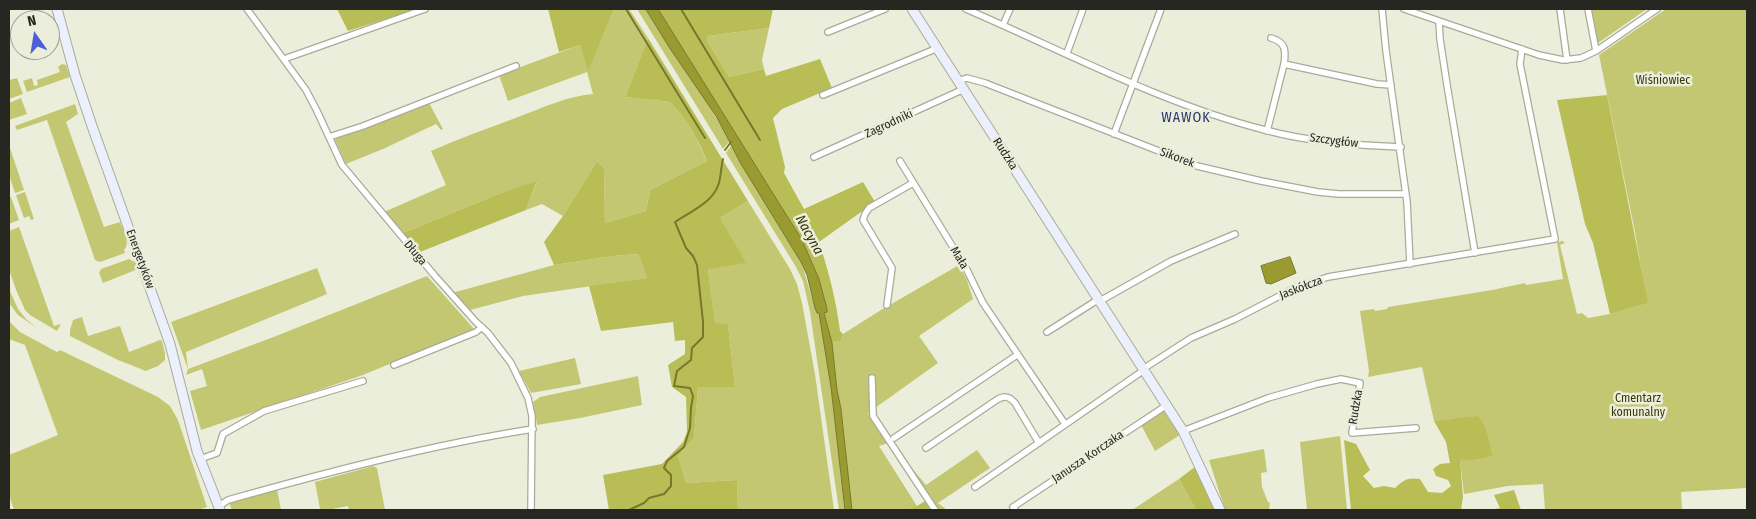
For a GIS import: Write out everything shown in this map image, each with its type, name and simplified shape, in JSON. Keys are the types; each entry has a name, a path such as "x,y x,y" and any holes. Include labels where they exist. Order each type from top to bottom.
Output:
{"main road":[{"name":"Energetyków","path":"57,9 75,75 92,126 170,344 200,459 219,508"},
{"name":"Rudzka","path":"912,9 1183,431 1220,510"}],"street":[{"name":"Długa","path":"247,9 306,90 342,165 435,276 505,354 520,380 530,404 533,430 531,510"},
{"path":"284,59 425,9"},
{"path":"828,32 885,9"},
{"name":"Szczygłów","path":"966,9 1132,83 1206,113 1267,131 1329,142 1400,147"},
{"path":"1003,25 1010,9"},
{"path":"1067,53 1083,9"},
{"path":"1114,134 1161,9"},
{"path":"1382,9 1406,194 1410,264"},
{"path":"1404,9 1544,57 1567,60 1581,58 1596,51 1657,9"},
{"path":"1560,9 1567,60"},
{"path":"1588,9 1596,51"},
{"path":"1439,21 1447,86 1475,253"},
{"path":"1267,131 1286,50 1282,43 1271,38"},
{"path":"823,95 938,48"},
{"name":"Jaskółcza","path":"1144,369 1191,338 1235,319 1302,285 1328,277 1555,239 1520,64 1522,49"},
{"path":"1284,64 1377,84 1391,85"},
{"path":"330,137 516,66"},
{"name":"Sikorek","path":"958,80 967,78 982,82 1196,166 1304,190 1339,194 1406,194"},
{"name":"Zagrodniki","path":"814,157 964,89"},
{"name":"Mała","path":"900,161 967,270 980,299 1065,424"},
{"path":"888,305 892,268 863,220 869,208 913,183"},
{"path":"1047,332 1099,300 1171,261 1236,234"},
{"path":"394,365 476,332 482,327"},
{"path":"894,438 1017,354"},
{"path":"975,487 1144,369"},
{"path":"872,378 873,416 935,510"},
{"name":"Rudzka","path":"1183,431 1268,398 1341,379 1360,383 1352,433 1416,428"},
{"path":"200,459 218,453 222,436 226,432 260,413 363,381"},
{"path":"926,448 998,399 1005,397 1011,398 1015,403 1039,443"},
{"name":"Janusza Korczaka","path":"1015,510 1013,507 1166,405"},
{"path":"219,508 228,500 362,465 458,443 533,430"}],"green space":[{"path":"614,9 629,9 648,38 625,97 670,102 687,123 707,161 650,190 646,211 605,223 604,168 597,161 563,216 542,204 526,210 537,182 496,195 403,233 384,212 446,185 431,151 555,103 593,94 587,72 508,101 499,75 580,45 588,71"},
{"path":"637,9 646,9 700,91 729,142 723,149"},
{"path":"1590,9 1647,9 1598,43"},
{"path":"1666,9 1747,9 1747,488 1681,492 1682,510 1545,510 1543,484 1508,486 1464,494 1455,419 1434,421 1422,367 1368,377 1369,371 1360,311 1374,309 1375,311 1387,309 1388,307 1525,283 1526,285 1563,279 1557,242 1563,241 1565,243 1560,245 1577,314 1582,313 1588,318 1610,314 1647,303 1635,232 1599,55"},
{"path":"769,28 762,60 764,69 729,77 707,40 708,36"},
{"path":"62,64 66,65 70,77 27,92 23,81 32,78 34,86 38,85 37,80 60,72 58,67"},
{"path":"17,78 23,94 9,99 9,80"},
{"path":"21,98 27,114 9,120 9,103"},
{"path":"428,101 443,129 441,130 436,124 346,164 335,140 338,137"},
{"path":"75,104 78,114 66,122 104,227 120,222 127,240 125,253 100,262 95,260 47,120 17,130 15,126"},
{"path":"9,145 24,190 15,193 9,175"},
{"path":"731,146 801,262 814,303 819,312 831,387 845,510 839,510 810,312 803,281 726,153"},
{"path":"25,192 34,219 31,220 29,216 24,218 16,195"},
{"path":"9,197 11,197 19,220 9,224"},
{"path":"748,201 790,269 797,284 815,374 834,510 738,510 737,480 686,483 678,456 694,438 698,387 735,387 728,324 715,324 708,269 720,218"},
{"path":"19,227 54,326 61,324 57,331 30,315 25,310 17,292 9,270 9,231"},
{"path":"638,254 647,278 523,296 470,310 452,293 554,265"},
{"path":"129,259 136,263 138,269 103,283 99,273 101,269"},
{"path":"959,265 967,280 973,299 919,336 938,363 868,413 888,443 879,446 917,506 904,510 852,510 832,343 842,340 843,334"},
{"path":"317,268 327,294 186,352 188,369 171,322"},
{"path":"427,276 474,329 363,375 201,430 190,391 207,386 202,369 186,375 188,369"},
{"path":"10,291 18,309 37,328 18,315 9,303"},
{"path":"82,317 88,336 120,326 129,352 160,340 162,341 165,360 158,366 146,371 118,360 70,336 73,320"},
{"path":"9,321 20,332 57,352 60,350 158,397 170,406 178,420 207,507 198,510 14,510 9,495 9,455 58,435 25,345 9,339"},
{"path":"575,358 581,384 531,393 519,371"},
{"path":"638,376 642,405 537,425 533,402 540,397"},
{"path":"1165,410 1180,435 1155,451 1141,425"},
{"path":"1340,436 1347,510 1307,510 1300,442"},
{"path":"1264,449 1267,472 1261,473 1262,487 1270,503 1269,510 1225,510 1209,460"},
{"path":"977,450 990,468 938,503 947,510 938,510 905,460 926,485"},
{"path":"373,466 377,468 385,510 349,510 348,506 327,510 311,510 320,509 315,482"},
{"path":"1179,479 1196,510 1132,510"},
{"path":"277,489 281,510 232,510 229,503"}],"shaded area":[{"path":"337,9 417,9 348,31"},
{"path":"548,9 614,9 588,72 580,45 559,52"},
{"path":"646,9 658,9 802,240 819,279 827,309 827,312 824,313 832,343 852,510 845,510 831,387 819,313 817,313 815,308 807,275 741,164 716,116 669,47"},
{"path":"661,9 773,9 769,28 708,36 707,40 729,77 764,69 766,76 820,59 832,88 782,109 773,118 785,167 784,173 804,209 863,182 875,202 819,242 832,286 840,331 843,334 842,340 832,343 824,312 827,309 819,279 802,240 659,11"},
{"path":"648,38 748,201 720,218 746,263 708,269 715,323 728,324 735,387 698,387 694,438 678,456 686,483 737,480 738,510 609,510 603,475 662,464 683,442 687,432 686,397 672,387 668,365 685,354 685,340 675,341 673,322 601,331 589,286 647,278 638,254 554,265 544,242 563,216 597,161 604,168 605,223 646,211 650,190 707,161 692,130 670,102 625,97"},
{"path":"1607,95 1648,303 1610,314 1593,243 1585,224 1557,100"},
{"path":"537,181 526,210 420,252 403,233 496,195"},
{"path":"1290,257 1296,273 1271,284 1266,283 1261,266"},
{"path":"1478,416 1486,430 1492,456 1471,460 1460,459 1463,497 1461,510 1351,510 1344,440 1356,444 1370,470 1363,476 1374,488 1384,486 1395,488 1406,480 1416,478 1420,479 1428,492 1442,493 1451,486 1448,480 1436,476 1433,469 1440,464 1450,463 1446,442 1434,421"},
{"path":"1196,466 1216,510 1196,510 1179,479"},
{"path":"1514,490 1521,510 1489,510 1500,508 1494,495"},
{"path":"925,501 931,510 904,510 917,506"}],"waterway":[{"path":"626,9 705,138"},
{"path":"681,9 760,140"},
{"path":"725,150 731,142"},
{"path":"629,510 644,503 649,498 664,494 671,486 671,475 664,468 667,461 684,447 690,428 693,396 690,388 674,386 677,371 691,360 692,348 703,337 703,322 697,265 693,256 686,248 675,222 701,206 712,196 719,183 723,159"}],"district":[{"name":"WAWOK","path":"1186,118"}],"park label":[{"name":"Wiśniowiec","path":"1663,81"},
{"name":"Cmentarz komunalny","path":"1638,406"}],"water label":[{"name":"Nacyna","path":"809,235"}]}
